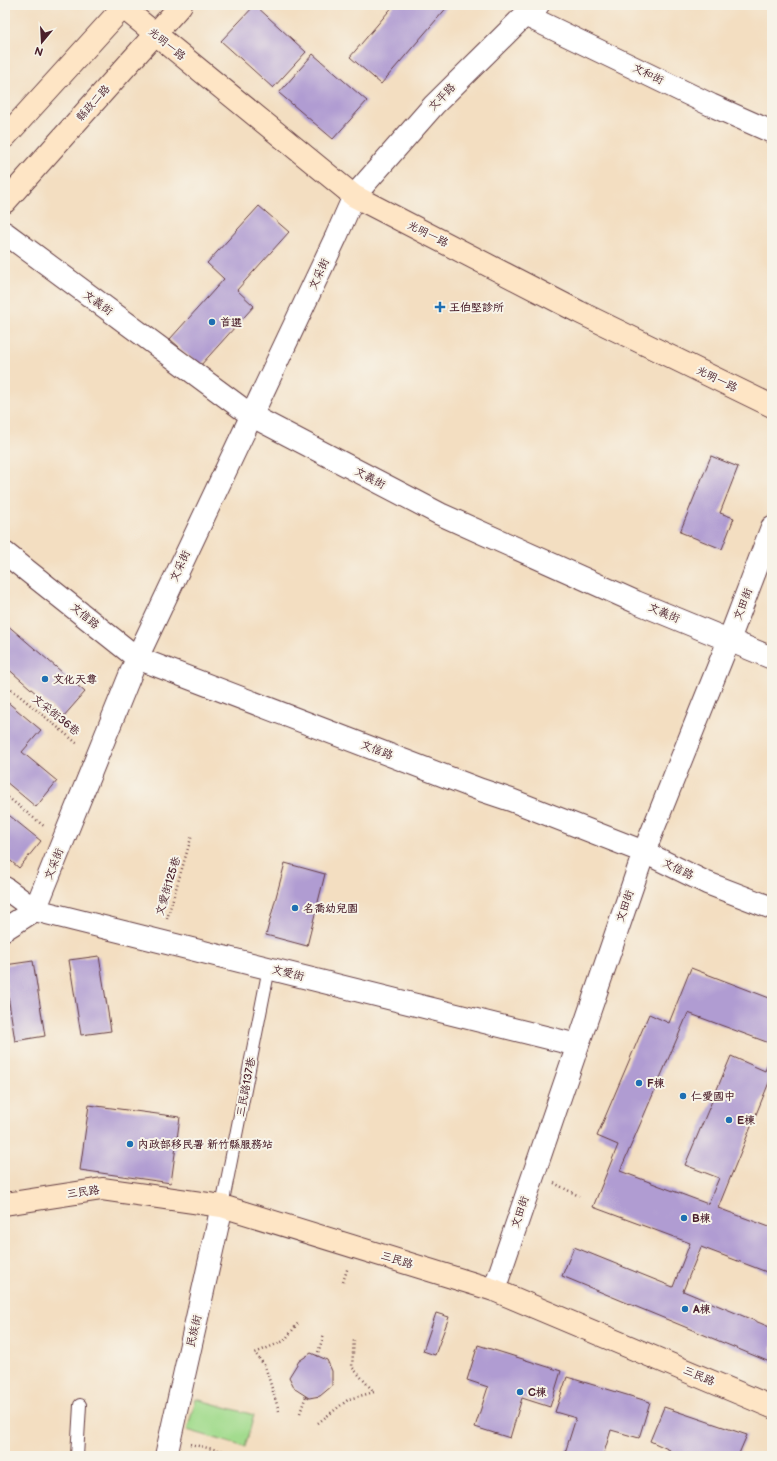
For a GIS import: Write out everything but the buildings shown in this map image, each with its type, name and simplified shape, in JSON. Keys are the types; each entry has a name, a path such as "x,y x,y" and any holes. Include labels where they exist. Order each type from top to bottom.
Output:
{"street":[{"name":"縣政二路","path":"5,202 156,35 181,5"},
{"name":"光明一路","path":"123,6 156,35 354,196 580,312 772,406"},
{"path":"5,137 123,6"},
{"name":"文和街","path":"531,10 711,105 772,132"},
{"name":"文平路","path":"354,196 434,105 531,10"},
{"name":"文采街","path":"35,910 137,658 252,416 354,196"},
{"name":"文義街","path":"5,233 252,416 440,514 636,602 772,658"},
{"name":"文田街","path":"494,1290 644,852 729,640 772,527"},
{"name":"文信路","path":"5,552 137,658 644,852 707,882 772,908"},
{"name":"文愛街","path":"5,888 35,910 577,1045"},
{"path":"5,929 35,910"},
{"name":"三民路","path":"5,1204 102,1189 222,1206 494,1290 772,1407"},
{"name":"民族街","path":"168,1448 222,1206"}],"lane":[{"name":"三民路137巷","path":"222,1206 269,968"},
{"path":"76,1456 80,1405"}],"path":[{"name":"文采街36巷","path":"5,684 96,759"},
{"path":"5,795 63,842"},
{"name":"文愛街125巷","path":"160,941 192,835"},
{"path":"534,1173 579,1196"},
{"path":"279,1411 264,1366 255,1353 284,1342 299,1322"},
{"path":"317,1356 324,1334"},
{"path":"318,1423 349,1399 374,1392 352,1367 354,1339"},
{"path":"300,1414 306,1396"},
{"path":"168,1448 245,1456"}],"green space":[{"path":"196,1399 254,1415 245,1447 187,1430"}],"place":[{"name":"王伯堅診所","path":"440,307"},
{"name":"首選","path":"212,322"},
{"name":"文化天尊","path":"45,679"},
{"name":"名喬幼兒園","path":"295,908"},
{"name":"F棟","path":"639,1083"},
{"name":"仁愛國中","path":"683,1096"},
{"name":"E棟","path":"729,1120"},
{"name":"內政部移民署 新竹縣服務站","path":"130,1144"},
{"name":"B棟","path":"684,1218"},
{"name":"A棟","path":"685,1309"},
{"name":"C棟","path":"520,1392"}]}
